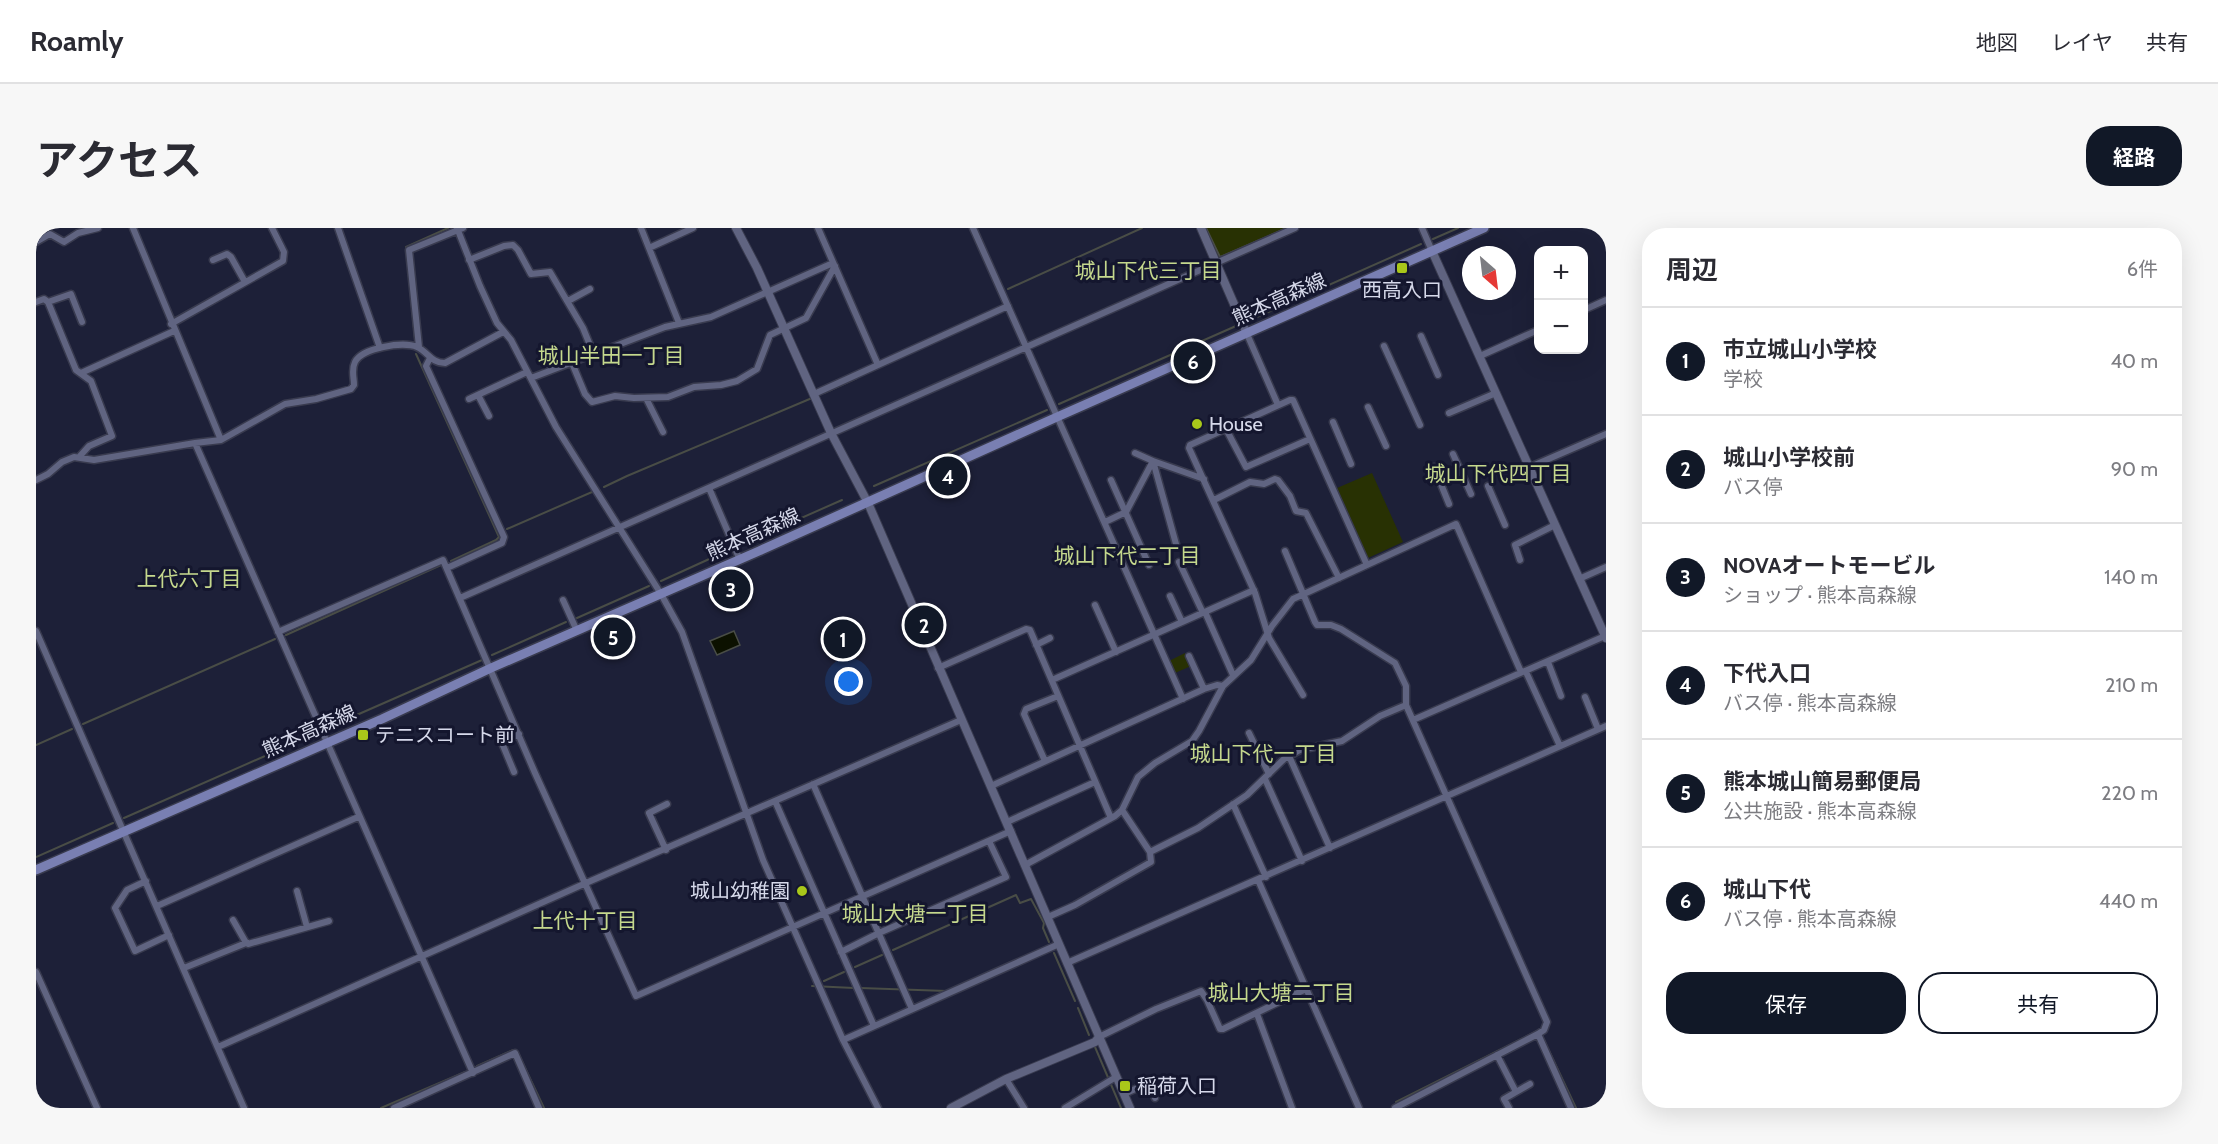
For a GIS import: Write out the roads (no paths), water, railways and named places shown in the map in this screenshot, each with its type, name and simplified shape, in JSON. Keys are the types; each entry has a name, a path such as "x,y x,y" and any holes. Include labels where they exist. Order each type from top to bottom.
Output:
{"main road":[{"name":"熊本高森線","path":"36,870 740,560 1484,228"}],"street":[{"path":"36,242 50,234 64,242 78,233 98,228"},
{"path":"133,228 221,440"},
{"path":"171,324 283,261 284,252 272,228"},
{"path":"338,228 380,348"},
{"path":"641,228 679,323"},
{"path":"649,248 693,228"},
{"path":"736,228 831,433 868,503 1099,1037 1112,1079 1124,1094 1130,1108"},
{"path":"818,228 878,365"},
{"path":"973,228 1183,699"},
{"path":"1201,228 1278,405"},
{"path":"460,598 618,526 709,488 1295,228"},
{"path":"1413,720 1606,637 1422,228"},
{"path":"419,347 409,250 459,229 486,300 503,332 511,340 556,427 661,594 682,632 763,860 843,1040 878,1108"},
{"path":"469,260 504,246 513,245 531,274 547,272 553,274 583,328 594,355"},
{"path":"213,260 227,254 245,282"},
{"path":"470,399 529,375 572,363 679,323 711,317 767,291 834,265"},
{"path":"572,363 590,401 595,402 615,396 668,397 703,385 724,385 747,376 759,366 768,337 806,318 834,265"},
{"path":"568,301 590,289"},
{"path":"48,302 71,294 82,322"},
{"path":"36,302 44,299 48,302 75,370 91,381 112,436 88,446 80,456"},
{"path":"1588,308 1606,300"},
{"path":"814,394 1008,306"},
{"path":"81,373 174,331"},
{"path":"36,480 74,456 94,460 195,442 221,440 285,404 316,399 351,389 354,385 353,369 356,359 362,354 380,348 401,344 419,347 438,363 447,362 503,332"},
{"path":"1480,356 1534,332"},
{"path":"1420,336 1438,375"},
{"path":"1384,346 1420,425"},
{"path":"430,358 426,366 504,537 500,544 447,568"},
{"path":"1449,413 1496,393"},
{"path":"478,395 489,416"},
{"path":"646,398 663,432"},
{"path":"1303,694 1267,634 1254,590 1190,445 1293,400 1367,565"},
{"path":"1368,407 1386,446"},
{"path":"1333,422 1351,464"},
{"path":"1226,429 1246,467 1310,439"},
{"path":"1530,468 1606,434"},
{"path":"195,442 472,1073"},
{"path":"1135,453 1204,479"},
{"path":"1453,454 1471,494"},
{"path":"1105,522 1126,512 1153,460"},
{"path":"1153,460 1176,544"},
{"path":"1434,467 1449,504"},
{"path":"1111,480 1149,565"},
{"path":"1214,500 1250,482 1264,484 1278,480 1290,496 1296,510 1306,513 1339,578"},
{"path":"1488,486 1505,525"},
{"path":"709,488 740,560"},
{"path":"1025,865 1122,810 1138,777 1155,763 1192,741 1200,731 1222,686 1251,660 1290,603 1456,524 1523,672 1560,746"},
{"path":"1520,560 1515,545 1555,525"},
{"path":"1285,551 1317,625 1331,625 1395,663 1406,686 1406,705 1547,1022 1544,1030 1538,1034 1410,1105 1395,1108"},
{"path":"278,633 443,560 636,996 1011,831"},
{"path":"1179,562 1233,675"},
{"path":"1579,579 1606,567"},
{"path":"1052,680 1254,590"},
{"path":"1170,596 1182,622"},
{"path":"563,600 577,631"},
{"path":"1095,605 1116,652"},
{"path":"939,668 1026,629 1030,630 1111,818"},
{"path":"36,632 244,1108"},
{"path":"1036,645 1050,638"},
{"path":"1189,656 1204,689"},
{"path":"1548,662 1561,696"},
{"path":"991,786 1204,689 1217,685 1222,686"},
{"path":"1045,761 1024,714 1026,709 1058,696"},
{"path":"1585,697 1598,729"},
{"path":"1150,852 1198,828 1254,790 1290,756 1300,750 1342,741 1380,716 1406,705"},
{"path":"218,1047 586,883 961,720"},
{"path":"1067,963 1606,726"},
{"path":"1249,733 1302,861"},
{"path":"514,772 501,743 519,734"},
{"path":"1290,756 1330,848"},
{"path":"1007,822 1095,782"},
{"path":"813,784 912,1009"},
{"path":"775,801 874,1026"},
{"path":"666,850 649,813 667,804"},
{"path":"1233,804 1266,877"},
{"path":"1048,917 1075,905 1151,862 1150,852 1122,810"},
{"path":"157,906 358,817"},
{"path":"842,952 879,933 1006,877 989,841"},
{"path":"1258,880 1359,1108"},
{"path":"146,881 127,890 115,908 135,951 169,935"},
{"path":"297,891 307,927"},
{"path":"233,920 246,943"},
{"path":"184,968 246,943 281,936 329,921"},
{"path":"843,1040 1059,944"},
{"path":"36,972 97,1108"},
{"path":"951,1108 1006,1079 1095,1042 1099,1037 1156,1009 1201,991 1220,1029 1223,1029 1306,989"},
{"path":"1257,1014 1292,1108"},
{"path":"1538,1034 1571,1108"},
{"path":"394,1108 515,1053 539,1108"},
{"path":"1497,1055 1516,1092"},
{"path":"1006,1079 1024,1108"},
{"path":"1065,1108 1112,1079"},
{"path":"1124,1094 1150,1082 1155,1098"},
{"path":"1509,1108 1504,1099 1530,1084"}],"waterway":[{"path":"415,339 406,247 448,228"},
{"path":"1008,289 1142,228"},
{"path":"1206,228 1220,257 1287,228"},
{"path":"1433,239 1458,228"},
{"path":"1248,321 1421,244"},
{"path":"1059,404 1236,326"},
{"path":"416,354 499,537 451,561"},
{"path":"824,393 857,378"},
{"path":"604,487 812,398"},
{"path":"874,486 1047,410"},
{"path":"507,529 592,492"},
{"path":"740,545 842,500"},
{"path":"661,581 729,550"},
{"path":"286,635 441,565"},
{"path":"577,618 649,586"},
{"path":"492,655 566,622"},
{"path":"83,724 275,639"},
{"path":"327,728 482,660"},
{"path":"36,745 72,729"},
{"path":"124,818 315,734"},
{"path":"36,857 113,823"},
{"path":"893,950 1016,895 1020,903 1031,899 1044,923 1043,928 1049,942"},
{"path":"1054,953 1075,1001"},
{"path":"855,967 882,955"},
{"path":"824,981 844,972"},
{"path":"812,986 854,988"},
{"path":"860,988 947,991"},
{"path":"1078,1008 1089,1035"},
{"path":"1396,1102 1539,1030"},
{"path":"1543,1038 1576,1108"},
{"path":"1095,1047 1121,1108"},
{"path":"477,1066 513,1050"},
{"path":"519,1055 544,1108"},
{"path":"381,1108 465,1072"}],"place":[{"name":"西高入口","path":"1402,268"},
{"name":"城山下代","path":"1193,361"},
{"name":"House","path":"1197,424"},
{"name":"下代入口","path":"948,476"},
{"name":"NOVAオートモービル","path":"731,589"},
{"name":"城山小学校前","path":"924,625"},
{"name":"熊本城山簡易郵便局","path":"613,637"},
{"name":"市立城山小学校","path":"843,639"},
{"name":"テニスコート前","path":"363,735"},
{"name":"城山幼稚園","path":"802,891"},
{"name":"稲荷入口","path":"1125,1086"}],"district":[{"name":"城山下代三丁目","path":"1148,270"},
{"name":"城山半田一丁目","path":"611,355"},
{"name":"城山下代四丁目","path":"1498,473"},
{"name":"城山下代二丁目","path":"1127,555"},
{"name":"上代六丁目","path":"189,578"},
{"name":"城山下代一丁目","path":"1263,753"},
{"name":"城山大塘一丁目","path":"915,913"},
{"name":"上代十丁目","path":"585,920"},
{"name":"城山大塘二丁目","path":"1281,992"}]}
